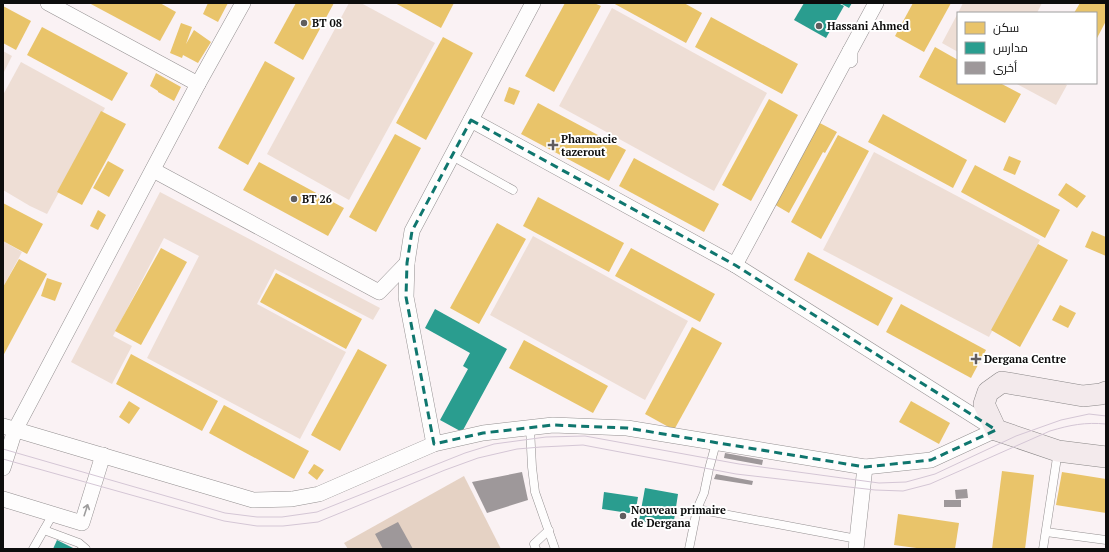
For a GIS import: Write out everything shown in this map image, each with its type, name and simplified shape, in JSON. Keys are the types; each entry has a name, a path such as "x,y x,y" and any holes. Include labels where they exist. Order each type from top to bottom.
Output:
{"street":[{"path":"48,3 198,84"},
{"path":"3,468 9,428 153,170 243,3"},
{"path":"434,444 406,297 407,263 412,231 533,3"},
{"path":"734,265 876,3"},
{"path":"850,51 850,68"},
{"path":"471,120 734,265 996,430 1058,451 1106,457"},
{"path":"153,170 379,292 407,263"},
{"path":"996,430 984,404 988,392 1002,382 1083,396 1106,392"},
{"path":"9,428 253,500 292,499 319,494 434,444 483,433 553,425 627,428 865,467 931,460 996,430"},
{"path":"3,499 82,523 103,455"},
{"path":"856,544 865,467"}],"lane":[{"path":"452,156 513,190"},
{"path":"530,428 535,492 555,549"},
{"path":"689,549 696,509 704,493 716,443"},
{"path":"1043,549 1058,451"},
{"path":"696,509 856,544"},
{"path":"33,549 53,514"},
{"path":"44,530 79,543 86,549"},
{"path":"536,549 534,544 549,530"},
{"path":"1046,532 1106,540"}],"highlighted area":[{"path":"471,120 735,265 996,430 931,460 865,467 627,428 553,425 483,433 434,444 406,297 407,263 412,231"}],"shaded area":[{"path":"349,3 361,3 435,43 349,200 267,154"},
{"path":"963,3 1042,3 1038,12 958,12"},
{"path":"612,8 767,93 714,191 559,106"},
{"path":"957,15 957,51 942,43"},
{"path":"3,51 12,56 3,74"},
{"path":"21,62 105,108 47,214 3,190 3,95"},
{"path":"1017,84 1067,85 1056,105"},
{"path":"874,152 1040,240 989,337 823,250"},
{"path":"160,192 380,308 373,320 275,269 257,304 346,352 300,439 147,358 199,256 164,238 113,336 132,346 112,384 71,362"},
{"path":"533,236 688,321 645,400 490,315"},
{"path":"3,241 22,252 3,287"},
{"path":"464,476 501,549 348,549 344,543"}],"building: سكن":[{"path":"89,3 160,3 176,12 160,41"},
{"path":"208,3 228,3 218,22 203,14"},
{"name":"BT 08","path":"296,3 334,3 303,60 274,43"},
{"path":"395,3 454,3 441,28"},
{"path":"565,3 594,3 601,6 554,92 525,76"},
{"path":"613,3 684,3 702,13 686,43"},
{"path":"913,3 951,3 924,52 895,36"},
{"path":"1080,3 1106,3 1106,21 1097,38 1097,12 1075,12"},
{"path":"3,6 31,21 16,50 3,43"},
{"path":"711,17 798,64 782,94 695,47"},
{"path":"181,23 192,27 186,44 194,30 211,42 198,63 183,55 182,58 170,53"},
{"path":"42,27 128,73 112,101 27,55"},
{"path":"443,37 473,53 426,140 396,123"},
{"path":"935,47 957,59 957,84 1002,84 1021,94 1005,123 919,77"},
{"path":"265,61 295,78 248,165 218,148"},
{"path":"156,73 181,87 174,101 150,86"},
{"path":"509,87 520,91 514,105 504,101"},
{"path":"769,99 798,115 751,201 722,185"},
{"path":"538,103 626,150 609,181 521,134"},
{"path":"101,111 126,124 82,205 57,192"},
{"path":"883,114 967,160 953,188 868,142"},
{"path":"816,121 837,132 825,153 823,152 789,213 772,203"},
{"path":"395,134 421,148 376,232 349,217"},
{"path":"838,135 869,151 821,239 791,222"},
{"path":"1009,156 1021,161 1015,175 1003,170"},
{"path":"634,158 719,204 704,232 619,186"},
{"path":"108,161 124,170 109,197 93,188"},
{"name":"BT 26","path":"259,162 344,208 328,236 243,190"},
{"path":"975,165 1060,210 1045,238 961,192"},
{"path":"1066,183 1086,196 1077,208 1058,195"},
{"path":"538,197 624,243 609,272 523,226"},
{"path":"3,203 43,224 27,254 3,241"},
{"path":"98,210 106,215 98,230 90,226"},
{"path":"497,223 526,239 479,324 450,308"},
{"path":"1092,231 1106,237 1106,256 1085,247"},
{"path":"1038,244 1068,260 1020,347 991,330"},
{"path":"161,248 187,262 141,345 115,331"},
{"path":"631,248 715,294 700,322 615,276"},
{"path":"808,252 893,298 878,326 794,280"},
{"path":"19,259 47,274 3,356 3,287"},
{"path":"276,273 362,319 346,349 260,302"},
{"path":"47,278 62,283 55,301 41,296"},
{"path":"901,304 986,350 971,378 886,332"},
{"path":"1060,305 1076,313 1068,328 1052,320"},
{"path":"692,327 722,343 674,430 645,414"},
{"path":"524,340 608,386 593,413 509,368"},
{"path":"358,349 387,365 340,451 311,435"},
{"path":"131,354 218,401 202,431 116,384"},
{"path":"129,401 140,408 129,424 119,417"},
{"path":"911,401 950,423 939,444 899,422"},
{"path":"224,405 309,451 294,479 209,433"},
{"path":"314,464 324,470 317,480 308,473"},
{"path":"1002,471 1034,475 1025,549 992,549"},
{"path":"1062,472 1106,479 1106,513 1056,505"},
{"path":"898,514 959,523 955,549 924,549 894,545"}],"building: مدارس":[{"path":"804,3 838,3 844,6 826,38 794,20"},
{"path":"840,3 852,3 849,8"},
{"path":"435,309 507,349 462,432 440,420 468,369 463,366 470,353 425,328"},
{"path":"645,488 678,494 673,527 639,521"},
{"path":"604,492 638,497 635,514 602,509"},
{"path":"57,540 75,549 53,549"}],"building: أخرى":[{"path":"725,453 763,460 762,465 724,458"},
{"path":"522,472 528,500 487,513 472,482"},
{"path":"716,474 753,481 752,485 714,479"},
{"path":"967,489 968,498 956,499 955,490"},
{"path":"944,500 961,500 961,507 944,507"},
{"path":"398,522 413,549 383,549 375,534"}],"tram line":[{"path":"3,449 225,513 257,517 282,517 317,512 465,453 494,444 546,437 585,436 739,464 879,483 906,482 935,474 1016,436 1061,420 1089,414 1106,416"},
{"path":"3,459 224,521 257,526 283,526 318,522 445,470 478,458 517,449 583,445 736,474 875,490 903,491 930,484 1050,431 1078,424 1106,424"}],"place":[{"name":"BT 08","path":"304,23"},
{"name":"Hassani Ahmed","path":"819,26"},
{"name":"Pharmacie tazerout","path":"553,145"},
{"name":"BT 26","path":"294,199"},
{"name":"Dergana Centre","path":"976,359"},
{"name":"Nouveau primaire de Dergana","path":"623,516"}]}
